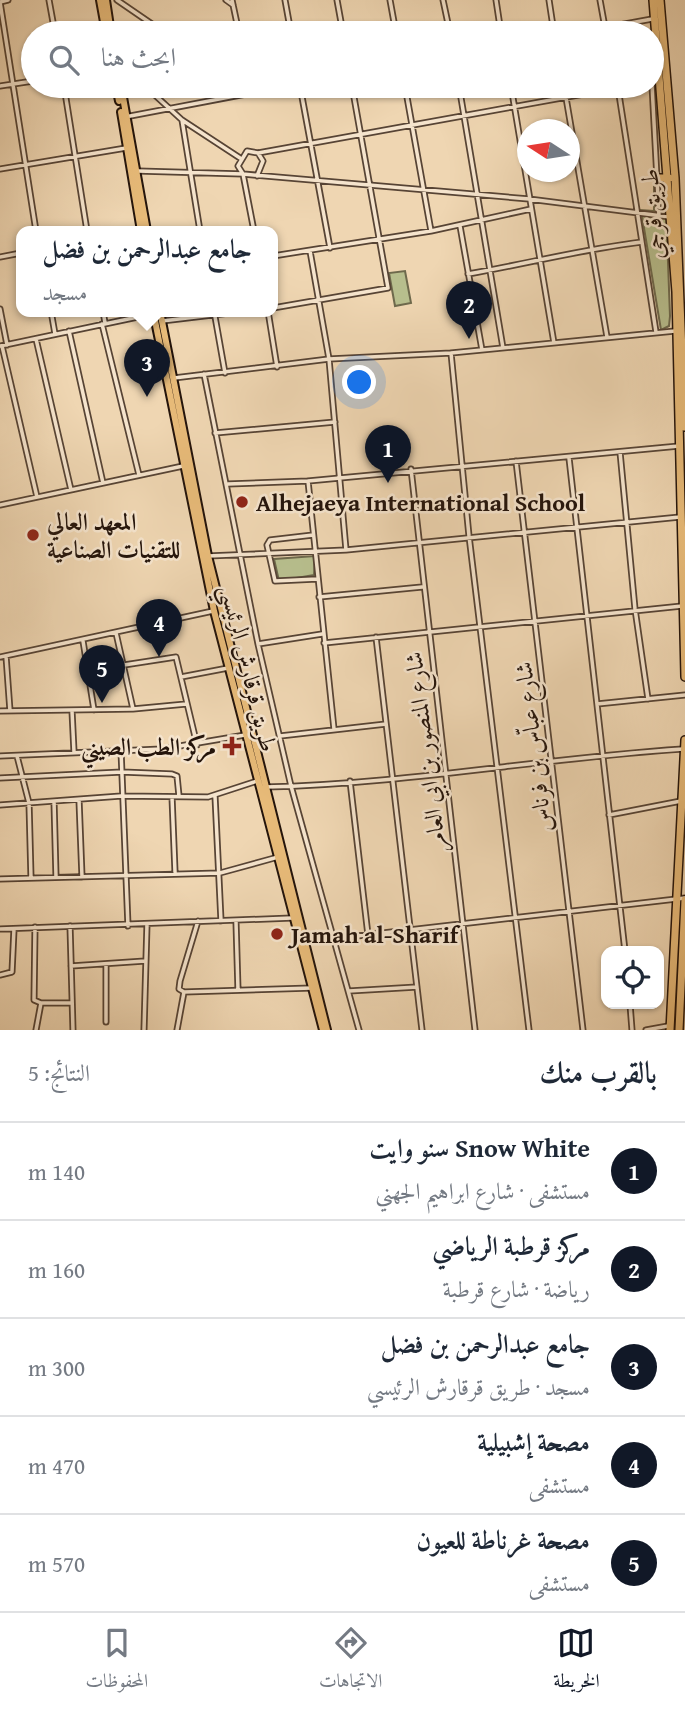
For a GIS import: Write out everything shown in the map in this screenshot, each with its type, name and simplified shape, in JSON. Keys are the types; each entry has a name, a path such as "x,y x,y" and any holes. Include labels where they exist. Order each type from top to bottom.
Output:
{"highway":[{"name":"طريق قرجي","path":"653,0 654,18"},
{"name":"طريق قرجي","path":"660,0 662,21"},
{"name":"طريق قرجي","path":"664,48 682,272 685,427"},
{"name":"طريق قرجي","path":"661,98 669,178 678,218 680,603 685,677"},
{"path":"658,178 669,178"},
{"path":"679,1030 683,899 681,800 685,740"},
{"path":"670,1028 683,899"}],"main road":[{"path":"100,0 106,21"},
{"path":"106,0 108,21"},
{"path":"120,98 146,226"},
{"path":"124,117 140,226"},
{"name":"طريق قرقارش الرئيسي","path":"157,317 183,466 278,857 325,1030"},
{"name":"طريق قرقارش الرئيسي","path":"159,317 168,379 214,611 325,1030"}],"street":[{"path":"8,0 0,2 35,226"},
{"path":"49,0 53,21"},
{"path":"117,0 148,21"},
{"path":"226,0 233,3 237,21"},
{"path":"285,0 289,21"},
{"path":"337,0 341,21"},
{"path":"390,0 394,21"},
{"path":"443,0 447,21"},
{"path":"496,0 499,21"},
{"path":"549,0 552,21"},
{"path":"600,0 604,21"},
{"path":"643,21 654,18"},
{"path":"0,86 21,83"},
{"path":"66,98 86,226"},
{"path":"159,98 182,120 240,158"},
{"path":"124,117 219,98"},
{"path":"302,98 330,248"},
{"path":"278,307 388,288 354,98"},
{"path":"407,98 431,232"},
{"path":"461,98 503,348"},
{"path":"513,98 554,343"},
{"path":"253,226 243,174 238,166 240,158 247,151 258,153 360,132 560,98"},
{"path":"566,98 607,337"},
{"path":"619,98 656,332"},
{"path":"653,98 659,216"},
{"path":"182,120 199,226"},
{"path":"0,169 127,148"},
{"path":"257,177 263,162 258,153"},
{"path":"137,171 243,174 317,180 370,187 529,199 678,218"},
{"path":"278,255 431,232 531,209"},
{"path":"460,226 482,350"},
{"path":"468,274 540,262 592,248 642,242"},
{"path":"310,251 329,359 346,550"},
{"path":"0,309 3,346 37,497"},
{"path":"52,317 55,334"},
{"path":"103,317 139,475"},
{"path":"3,346 134,317"},
{"path":"162,321 188,317"},
{"path":"216,317 225,373"},
{"path":"269,317 277,367"},
{"path":"69,331 103,483"},
{"path":"168,379 329,359 451,354 677,331"},
{"path":"36,338 71,490"},
{"path":"451,354 469,537 529,1030"},
{"path":"204,374 258,644 291,786 359,1030"},
{"path":"215,433 335,422"},
{"path":"228,484 308,481 680,446"},
{"path":"620,452 635,609 648,699"},
{"path":"569,457 624,946"},
{"name":"شارع عباّس بن فرناس","path":"516,461 522,532 583,1030"},
{"path":"0,503 183,466"},
{"name":"شارع المنصور بن ابي العامر","path":"411,470 422,587 447,773 475,1030"},
{"path":"308,481 334,729"},
{"path":"205,556 346,550 680,517"},
{"path":"313,535 270,540 268,552 276,582 317,579"},
{"path":"319,597 422,587"},
{"path":"324,643 680,603"},
{"path":"0,657 214,611"},
{"path":"116,632 133,709"},
{"path":"258,644 322,634"},
{"path":"376,637 422,1030"},
{"path":"83,641 94,709"},
{"path":"6,656 10,711"},
{"path":"124,666 175,656 197,745"},
{"path":"181,677 228,668"},
{"path":"597,704 685,695"},
{"path":"0,711 133,709 186,704"},
{"path":"72,711 74,752"},
{"path":"280,736 386,724"},
{"path":"0,757 197,745 245,735"},
{"path":"0,805 121,796 215,796 260,785 291,786 394,779 602,754 685,749"},
{"path":"121,750 128,926"},
{"path":"17,756 29,803 31,878"},
{"path":"0,778 122,772 175,774 179,797"},
{"path":"350,781 368,935"},
{"path":"215,796 221,921"},
{"path":"172,797 175,872"},
{"path":"79,800 82,877"},
{"path":"609,816 681,800"},
{"path":"54,801 56,877"},
{"path":"0,879 175,872 220,873 278,857"},
{"path":"302,942 683,899"},
{"path":"0,929 294,918"},
{"path":"198,921 180,981 179,989 184,992 312,988"},
{"path":"236,922 238,990"},
{"path":"144,1030 147,925"},
{"path":"70,926 73,1030"},
{"path":"35,928 32,995 35,1001 41,1003 72,1003"},
{"path":"0,975 12,972 15,929"},
{"path":"71,966 145,961"},
{"path":"106,964 106,1022"},
{"path":"349,991 417,987"},
{"path":"177,1030 184,992"},
{"path":"36,1030 41,1003"},
{"path":"630,1009 632,1030"},
{"path":"646,1030 670,1028"}],"green space":[{"path":"654,179 665,181 670,316 669,326 661,330 641,210 654,211"},
{"path":"405,271 411,303 395,306 389,273"},
{"path":"315,556 314,575 279,581 274,559"}],"place":[{"name":"مركز قرطبة الرياضي","path":"469,339"},
{"name":"جامع عبدالرحمن بن فضل","path":"147,397"},
{"name":"Snow White سنو وايت","path":"388,483"},
{"name":"Alhejaeya International School","path":"242,502"},
{"name":"المعهد العالي للتقنيات الصناعية","path":"33,535"},
{"name":"مصحة إشبيلية","path":"159,657"},
{"name":"مصحة غرناطة للعيون","path":"102,703"},
{"name":"مركز الطب الصيني","path":"232,746"},
{"name":"Jamah al-Sharif","path":"277,934"}]}
